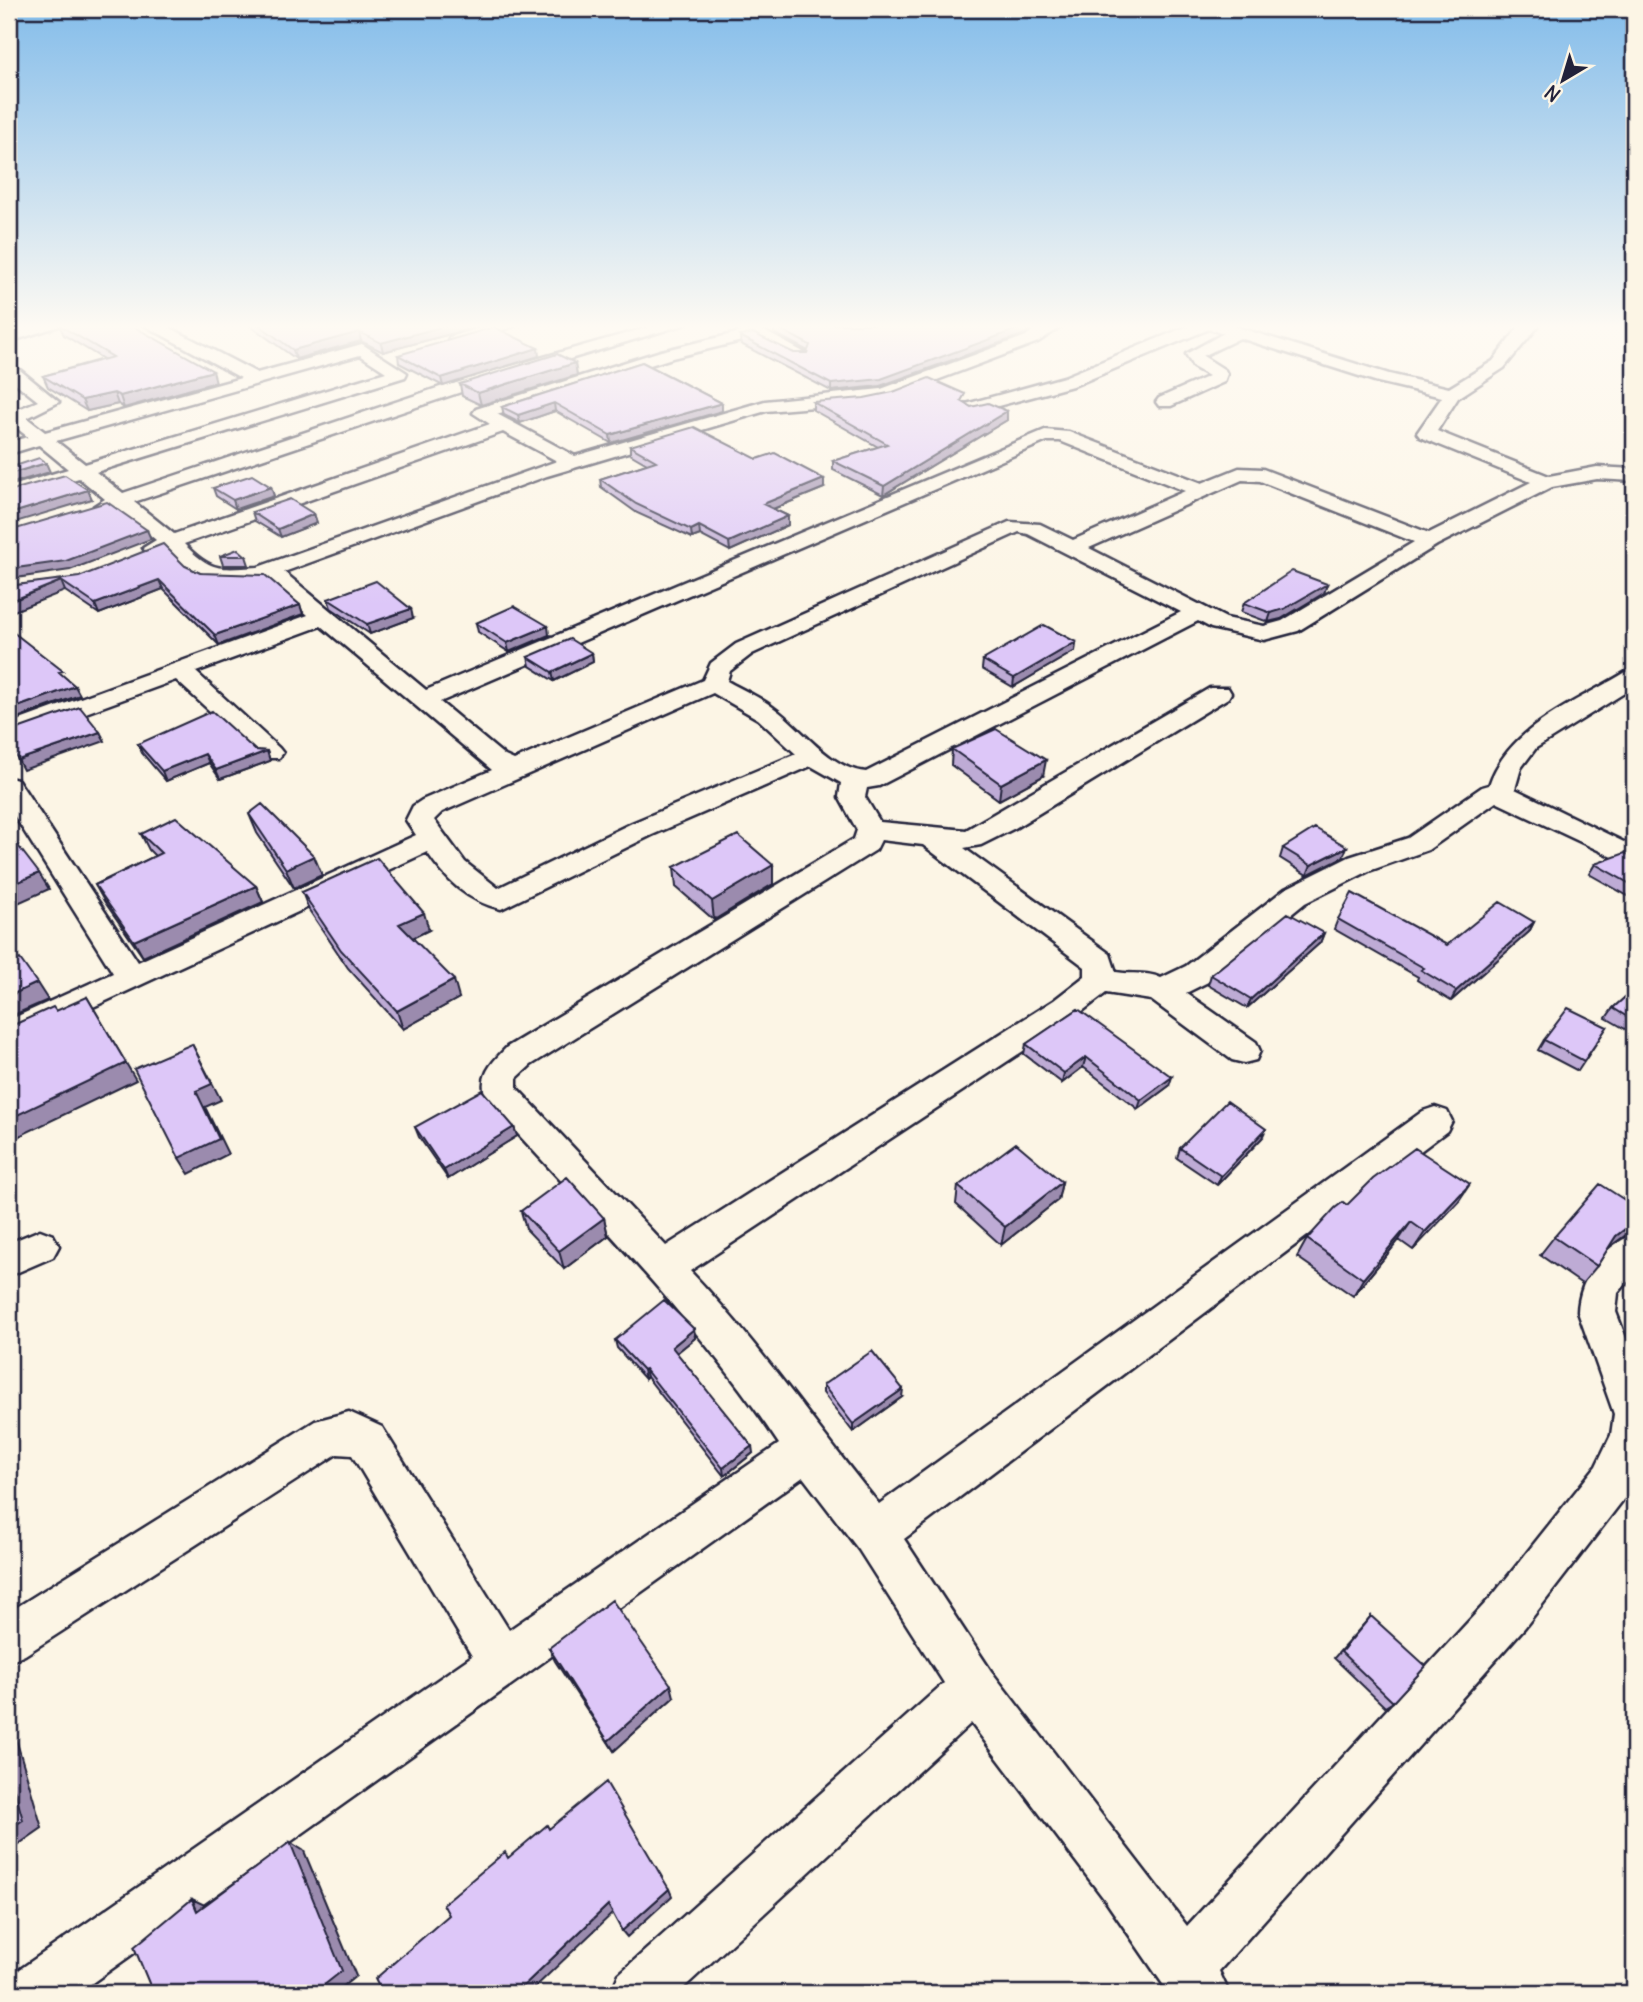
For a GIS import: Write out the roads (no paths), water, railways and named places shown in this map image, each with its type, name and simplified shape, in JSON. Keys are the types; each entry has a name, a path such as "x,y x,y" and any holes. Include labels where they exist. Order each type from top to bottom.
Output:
{"street":[{"path":"15,417 85,470 171,541 195,566 210,574 265,572 573,462 726,417"},
{"path":"9,448 120,417"},
{"path":"9,492 255,417"},
{"path":"86,511 371,417"},
{"path":"490,417 573,462"},
{"path":"1436,417 1426,433 1547,482"},
{"path":"135,556 171,541 505,425"},
{"path":"424,701 1045,435 1063,436 1199,489"},
{"path":"815,755 642,829 501,899 488,898 477,890 431,839 420,820 423,812 714,684 719,668 744,649 1010,528 1033,528 1219,623 1264,633 1290,626 1430,541 1547,482 1597,473 1634,474"},
{"path":"1070,548 1199,489 1239,474 1263,475 1430,541"},
{"path":"265,572 277,577 496,762 514,770"},
{"path":"714,684 764,712 835,772 855,781 870,780 1198,612"},
{"path":"9,733 324,617"},
{"path":"179,670 270,753"},
{"path":"1500,793 1508,767 1527,743 1634,677"},
{"path":"871,830 953,840 971,839 1219,693"},
{"path":"855,781 852,797 871,830 866,844 519,1056 501,1074 500,1092 663,1268 756,1374 807,1449 874,1534 974,1688 1194,1980 1509,1611 1611,1481 1632,1437 1634,1414 1597,1312 1596,1295 1603,1282 1634,1251"},
{"path":"9,786 131,976"},
{"path":"1159,990 1197,974 1295,896 1359,864 1418,844 1480,798 1500,793 1634,858"},
{"path":"929,836 1100,971 1159,990 1244,1051"},
{"path":"9,1034 431,839"},
{"path":"663,1268 1065,1008 1100,971"},
{"path":"874,1534 1435,1121"},
{"path":"9,1639 330,1435 349,1433 367,1441 503,1664"},
{"path":"33,1993 807,1449"},
{"path":"638,1993 974,1688"}]}
